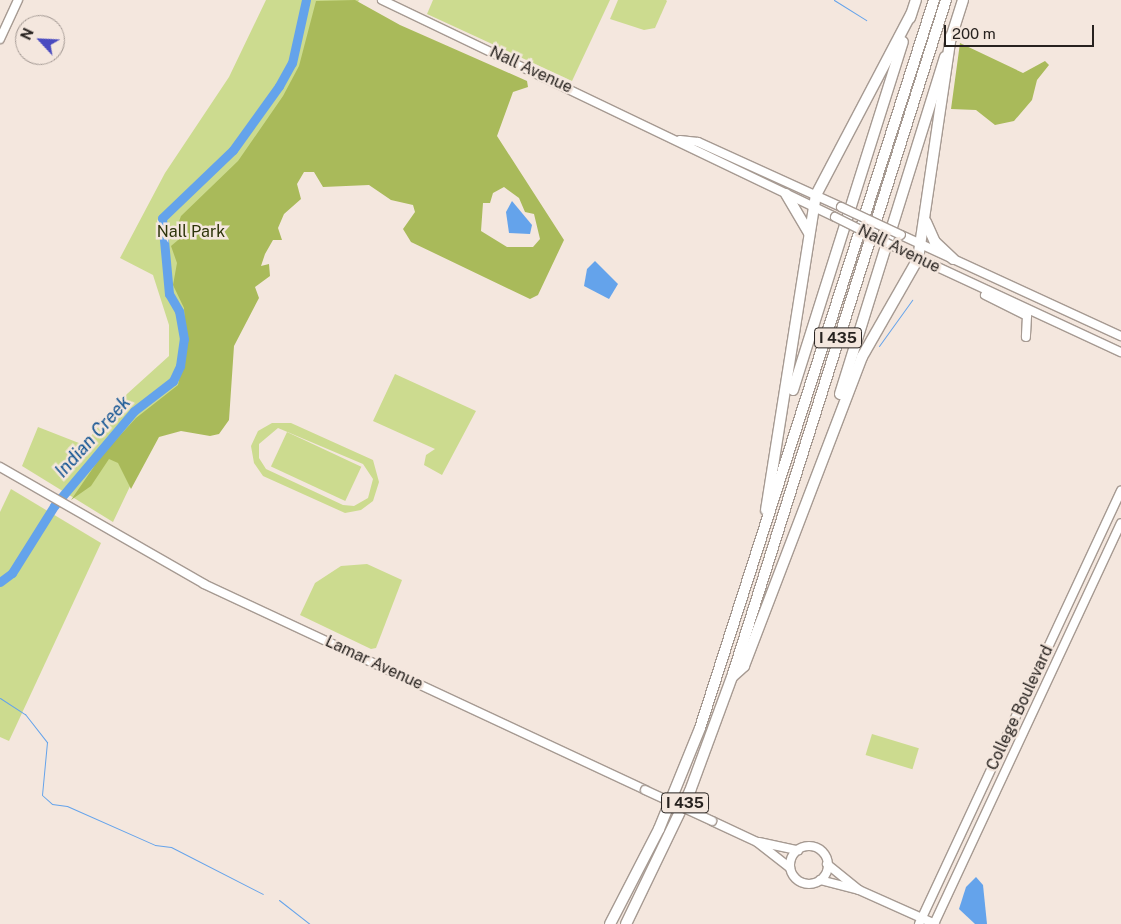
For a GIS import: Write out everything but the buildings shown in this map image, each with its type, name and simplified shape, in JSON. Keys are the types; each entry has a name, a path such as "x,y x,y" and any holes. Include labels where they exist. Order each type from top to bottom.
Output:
{"highway":[{"path":"780,438 916,0"},
{"name":"I 435","path":"610,924 682,777 758,554 934,0"},
{"name":"I 435","path":"626,924 686,800 732,677 946,0"},
{"path":"826,448 963,0"},
{"path":"758,554 780,438 816,195 911,14"},
{"path":"732,677 744,666 862,357 918,259 926,222 951,36"},
{"path":"786,194 809,234"},
{"path":"926,222 935,242 953,259"}],"main road":[{"path":"0,39 18,0"},
{"name":"Nall Avenue","path":"382,0 680,140 918,259 1121,352"},
{"name":"Nall Avenue","path":"680,140 698,142 1121,336"},
{"path":"960,278 1027,316 1026,337"},
{"name":"Lamar Avenue","path":"0,467 204,584 757,842 790,868"},
{"name":"College Boulevard","path":"920,921 1121,491"},
{"name":"College Boulevard","path":"934,924 1121,523"},
{"name":"Lamar Avenue","path":"757,842 798,850"},
{"path":"860,890 820,880 802,883 790,868 798,850 819,849 827,864 860,890 920,921 934,924"},
{"path":"820,880 827,864"}],"green space":[{"name":"Nall Park","path":"266,0 359,0 225,281 233,327 154,436 113,522 22,466 38,427 84,445 117,403 169,356 169,325 153,275 120,258 165,173 229,77"},
{"path":"355,0 400,25 527,81 528,87 513,92 497,136 564,240 538,295 530,299 411,242 403,229 415,212 413,205 391,200 369,185 323,187 314,172 304,172 297,184 301,199 284,214 278,228 282,240 273,240 265,254 261,266 269,264 270,276 255,287 259,298 234,346 229,420 219,434 210,436 181,431 159,437 131,489 118,463 109,459 91,486 71,500 102,455 136,418 178,385 186,346 184,308 173,285 177,263 171,246 184,235 178,224 181,216 238,161 283,96 299,66 316,1","holes":["504,187 519,198 525,212 534,214 540,239 533,247 507,247 481,231 483,203 490,203 493,193"]},
{"path":"433,0 610,0 572,81 427,14"},
{"path":"618,0 667,1 655,28 644,30 610,19"},
{"path":"960,43 1023,73 1045,61 1049,65 1037,80 1032,100 1014,121 995,125 976,110 951,109"},
{"path":"395,374 476,411 442,475 424,465 426,455 435,449 373,421"},
{"path":"272,423 291,423 373,460 379,482 373,501 361,510 345,513 263,476 254,463 251,446 258,431","holes":["278,428 363,464 373,479 368,498 354,506 343,505 266,469 259,458 259,444"]},
{"path":"287,432 361,467 345,501 271,466"},
{"path":"11,489 101,543 9,741 0,737 0,512"},
{"path":"367,564 402,580 376,648 371,649 300,615 315,583 341,566"},
{"path":"872,734 919,748 912,769 866,755"}],"water":[{"path":"512,201 532,225 530,234 509,233 506,212"},
{"path":"595,261 618,284 609,299 584,286 587,269"},
{"path":"976,877 983,885 987,924 975,924 959,909 966,887"}],"waterway":[{"name":"Indian Creek","path":"0,582 12,573 54,506 134,411 173,381 180,366 184,339 179,311 169,294 162,218 233,150 279,86 292,63 306,0"},
{"path":"834,0 866,20"},
{"path":"879,346 912,300"},
{"path":"0,698 25,714 47,742 42,795 52,804 67,806 155,845 171,847 263,894"},
{"path":"279,900 310,924"}]}
